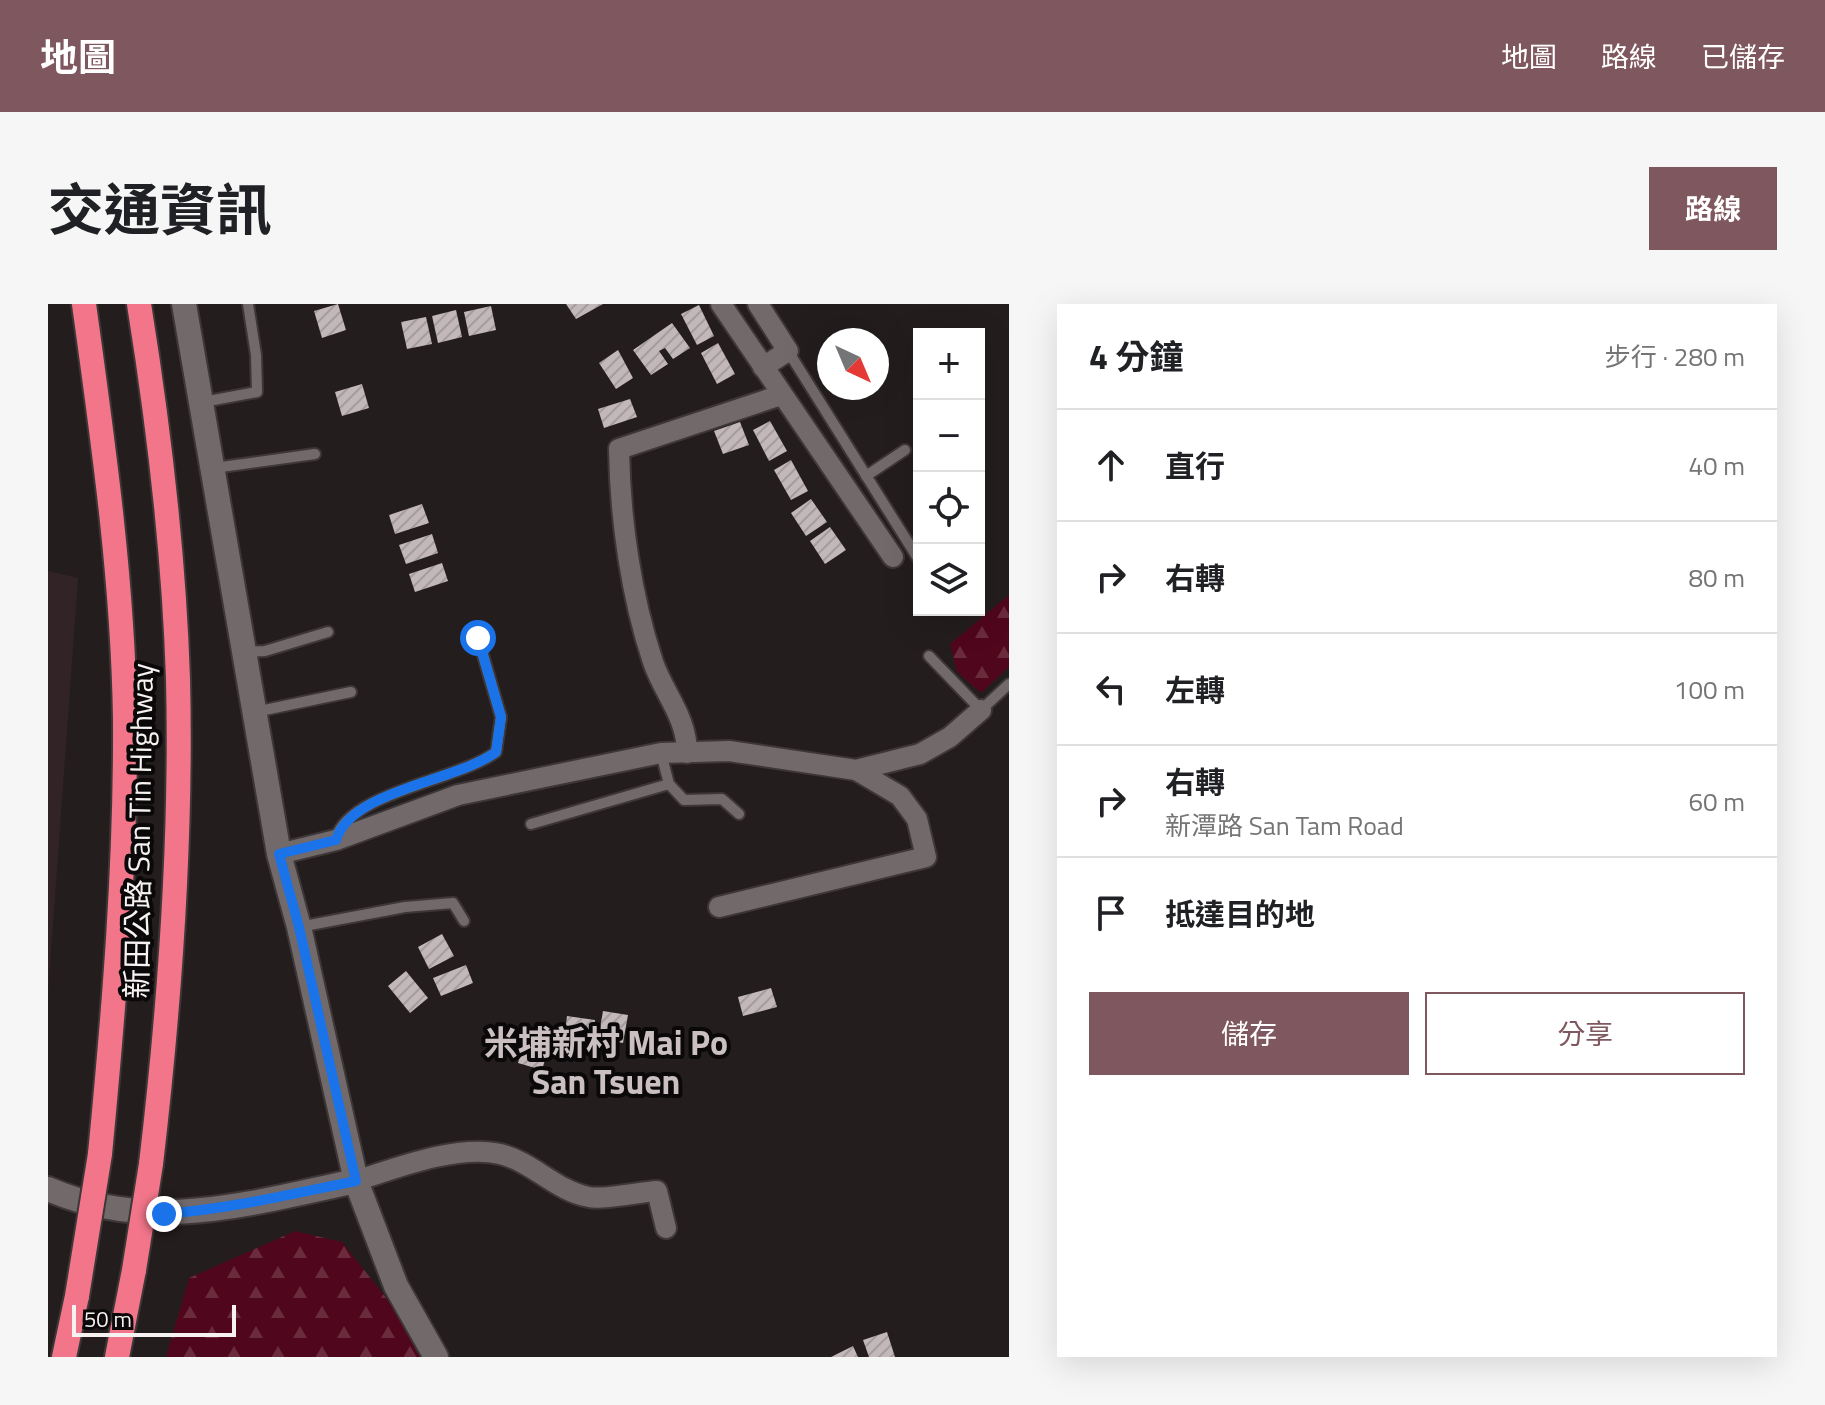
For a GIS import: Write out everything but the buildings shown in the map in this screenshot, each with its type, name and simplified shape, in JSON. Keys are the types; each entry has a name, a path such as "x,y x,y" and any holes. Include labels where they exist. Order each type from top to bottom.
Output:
{"highway":[{"name":"新田公路 San Tin Highway","path":"64,1357 100,1154 120,901 125,718 117,590 84,304"},
{"name":"新田公路 San Tin Highway","path":"117,1357 151,1164 166,1035 172,940 178,679 169,532 153,389 139,304"}],"main road":[{"path":"184,304 279,854 299,927 356,1181 396,1286 436,1357"},
{"path":"48,1189 108,1208 164,1214 263,1201 356,1181"}],"street":[{"path":"721,304 893,557"},
{"path":"758,304 788,351 763,367"},
{"path":"687,753 687,735 681,718 654,665 646,638 627,544 619,449 781,395"},
{"path":"856,770 920,754 950,737 981,710"},
{"path":"279,854 336,840 458,795 661,753 729,751 856,770 900,796 917,819 926,857 719,907"},
{"path":"356,1181 411,1163 465,1153 500,1154 527,1165 561,1187 591,1198 657,1191 666,1228"}],"lane":[{"path":"201,402 257,392 256,355 248,304"},
{"path":"788,351 913,550"},
{"path":"866,476 905,450"},
{"path":"212,468 315,454"},
{"path":"244,652 265,651 328,632"},
{"path":"336,840 340,826 387,795 482,762 496,752 501,717 478,638"},
{"path":"929,656 981,710 1009,684"},
{"path":"254,712 351,692"},
{"path":"661,753 669,784 684,800 722,799 739,814"},
{"path":"531,824 669,784"},
{"path":"299,927 405,907 453,903 464,921"}],"shaded area":[{"path":"48,571 78,578 48,992"}],"green space":[{"path":"1009,595 1009,667 981,693 957,672 950,644"},
{"path":"295,1231 342,1242 406,1323 423,1357 166,1357 189,1278"}],"district":[{"name":"米埔新村 Mai Po San Tsuen","path":"606,1062"}],"route":[{"path":"164,1214 263,1201 356,1181 299,927 279,854 336,840 340,826 387,795 482,762 496,752 501,717 478,638"}]}
